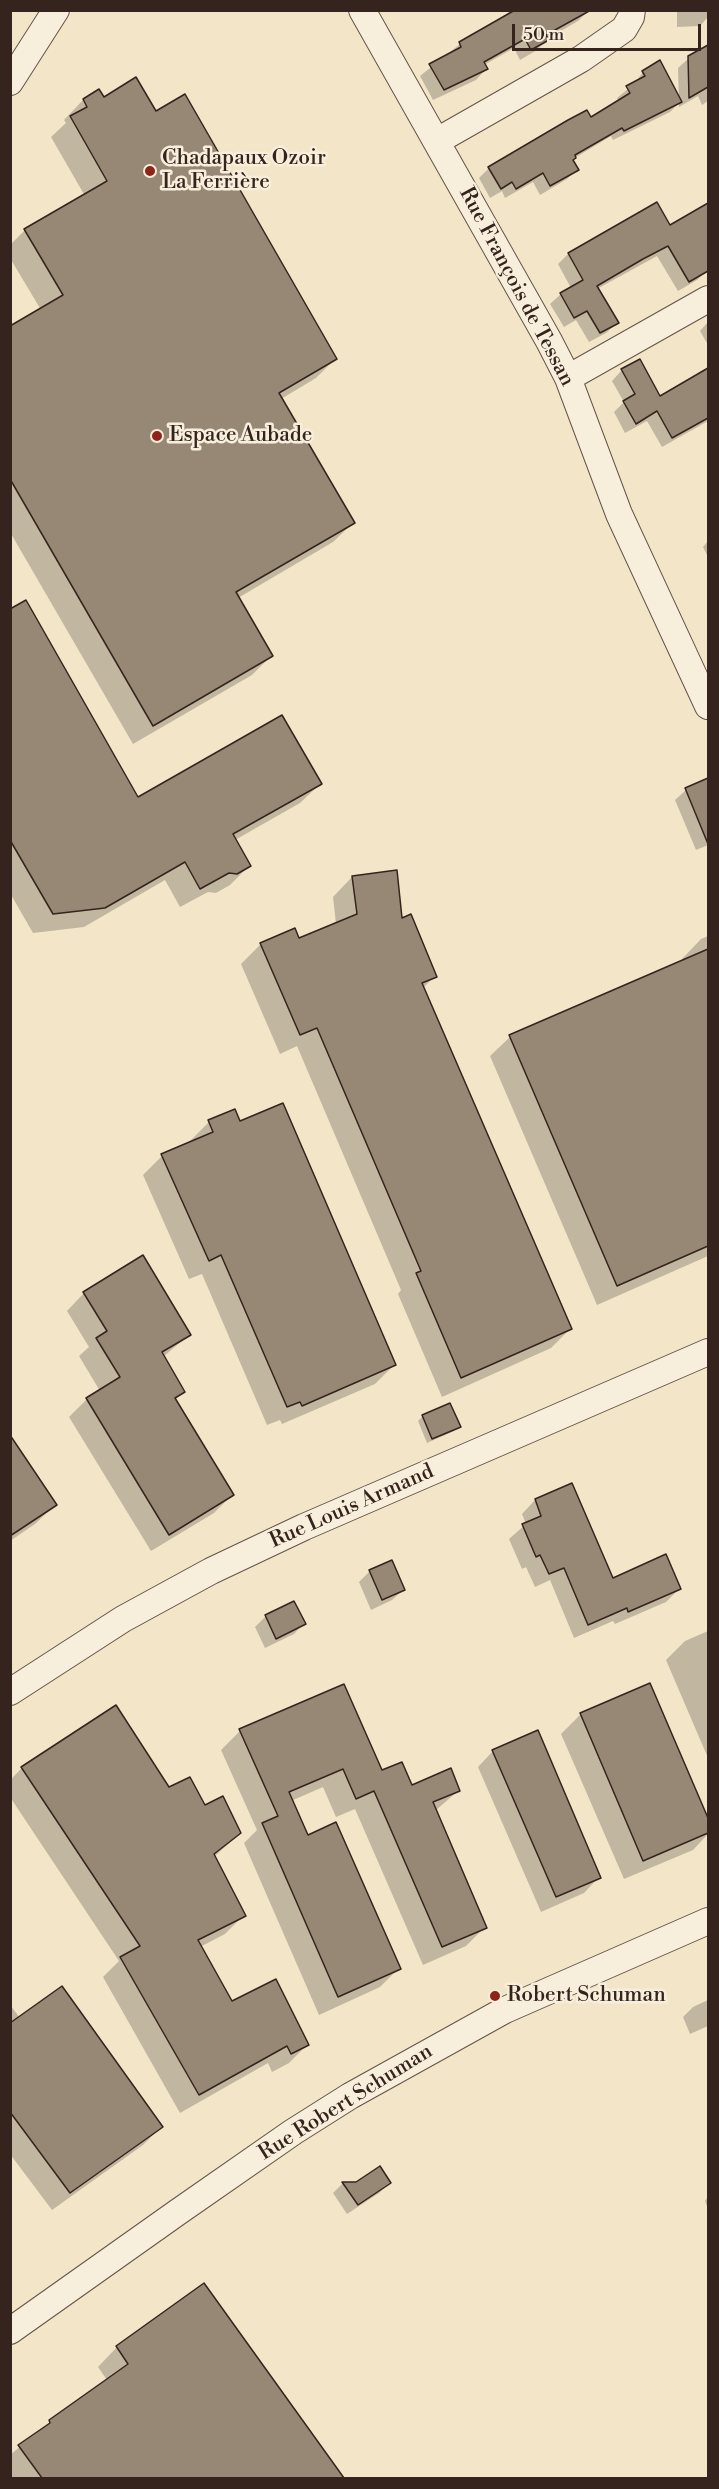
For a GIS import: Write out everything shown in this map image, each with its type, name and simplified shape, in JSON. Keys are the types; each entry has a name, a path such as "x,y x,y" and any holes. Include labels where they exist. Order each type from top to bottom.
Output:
{"street":[{"path":"10,82 56,10"},
{"name":"Rue François de Tessan","path":"362,10 544,331 568,378 619,514 708,706"},
{"path":"437,141 581,59 624,29 632,10"},
{"path":"568,378 708,299"},
{"name":"Rue Louis Armand","path":"10,1692 123,1619 211,1571 304,1527 708,1352"},
{"name":"Rue Robert Schuman","path":"10,2331 197,2198 350,2096 505,2010 708,1921"}],"building":[{"path":"515,10 591,10 546,35 549,40 531,50 525,39 484,62 488,69 444,90 429,64 461,47 459,42"},
{"path":"708,45 708,87 689,98 688,56"},
{"path":"660,60 682,102 624,131 622,128 575,155 576,158 573,160 579,170 550,186 543,173 516,189 512,182 501,189 488,167 587,110 591,117 630,93 626,86 645,76 642,71"},
{"name":"Espace Aubade","path":"136,77 156,111 185,94 337,359 279,393 355,523 236,592 273,656 153,726 10,479 10,326 63,295 24,229 107,181 70,116 87,107 83,99 99,89 104,97"},
{"path":"657,202 670,225 708,203 708,271 689,282 668,246 643,259 597,286 619,323 600,333 587,311 574,318 560,293 583,280 568,253"},
{"path":"640,359 660,396 708,368 708,418 672,438 657,411 636,424 623,401 635,394 621,369"},
{"path":"26,600 138,797 282,715 322,784 233,834 251,866 237,874 229,873 200,889 185,862 105,908 53,914 10,840 10,609"},
{"path":"708,778 708,844 685,788"},
{"path":"397,870 402,918 411,914 437,977 422,983 572,1329 461,1378 416,1273 421,1271 317,1028 300,1035 260,943 295,928 299,938 357,914 352,876"},
{"path":"708,949 708,1246 617,1286 509,1035"},
{"path":"283,1103 396,1365 302,1406 300,1402 287,1407 221,1255 209,1261 161,1154 213,1132 208,1120 235,1109 240,1121"},
{"path":"143,1255 191,1335 162,1352 185,1392 175,1398 234,1495 169,1535 86,1398 120,1377 96,1338 107,1331 83,1292"},
{"path":"450,1403 461,1427 432,1439 422,1415"},
{"path":"10,1435 57,1505 10,1536"},
{"path":"572,1483 613,1578 666,1554 681,1589 628,1612 627,1608 588,1625 564,1568 549,1574 540,1555 536,1557 522,1524 541,1516 535,1499"},
{"path":"392,1560 405,1590 382,1600 369,1570"},
{"path":"294,1601 306,1624 276,1639 265,1615"},
{"path":"650,1683 708,1818 708,1833 643,1861 580,1713"},
{"path":"344,1684 382,1770 402,1762 412,1785 451,1768 460,1791 433,1802 487,1928 442,1947 374,1791 356,1799 343,1769 289,1792 308,1835 336,1822 401,1969 338,1997 262,1823 278,1816 239,1729"},
{"path":"116,1705 169,1787 190,1777 205,1805 223,1796 241,1833 214,1854 246,1916 198,1940 232,2001 276,1979 309,2045 291,2054 287,2046 199,2095 120,1957 140,1946 21,1767"},
{"path":"538,1730 601,1878 556,1897 492,1750"},
{"path":"62,1986 163,2127 70,2193 10,2112 10,2023"},
{"path":"380,2166 391,2183 358,2205 342,2182 356,2182"},
{"path":"204,2283 344,2478 42,2478 18,2445 128,2364 116,2346"}],"place":[{"name":"Chadapaux Ozoir La Ferrière","path":"150,171"},
{"name":"Espace Aubade","path":"157,436"},
{"name":"Robert Schuman","path":"495,1996"}]}
